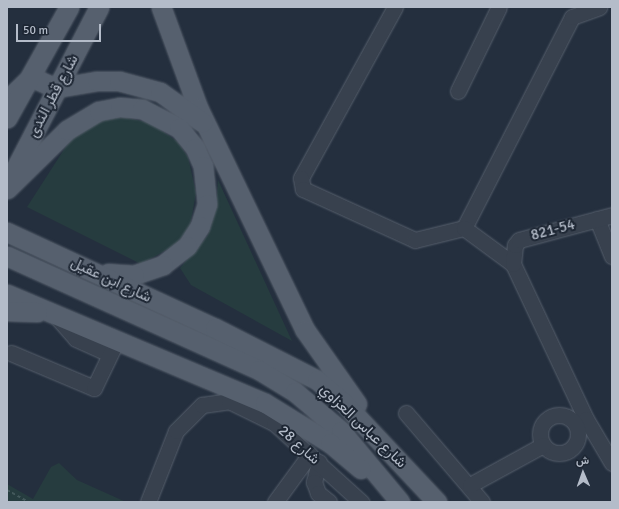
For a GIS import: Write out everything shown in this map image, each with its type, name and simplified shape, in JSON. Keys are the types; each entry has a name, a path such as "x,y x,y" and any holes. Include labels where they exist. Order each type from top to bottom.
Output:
{"main road":[{"name":"شارع قطر الندى","path":"7,118 69,7"},
{"name":"شارع قطر الندى","path":"7,185 56,88 100,7"},
{"path":"161,7 171,42 210,131 305,330 397,458"},
{"path":"7,100 31,77 56,88 97,81 140,85 179,102 210,131"},
{"path":"7,190 81,119 120,107 142,109 179,128 195,148 206,184 207,204 200,226 177,256 148,272 122,275 90,270"},
{"name":"شارع ابن عقيل","path":"7,232 215,328"},
{"name":"شارع ابن عقيل","path":"7,256 206,347"},
{"path":"7,294 55,315 114,347 265,403 330,444 397,499"},
{"path":"7,311 55,315"},
{"name":"شارع عباس العزاوي","path":"215,328 317,380 397,458 437,502"},
{"name":"شارع عباس العزاوي","path":"206,347 294,392 341,431 397,499"}],"street":[{"path":"395,7 301,178 303,190 415,240 464,228"},
{"path":"458,91 499,7"},
{"path":"464,228 570,12 599,7"},
{"name":"821-54","path":"513,264 514,245 519,240 612,215"},
{"path":"597,218 612,256"},
{"path":"464,228 513,264 581,422 612,463"},
{"path":"11,353 91,389 114,347"},
{"name":"شارع 28","path":"148,502 176,430 202,405 228,401 274,423 315,458 361,502"},
{"path":"406,413 470,485 482,502"},
{"path":"566,415 581,422 579,437 569,451 554,453 543,445 540,431 551,416 566,415"},
{"path":"470,485 543,445"},
{"path":"275,502 315,458"},
{"path":"315,458 314,482 318,493 329,502"}],"path":[{"path":"7,490 29,502"}],"green space":[{"path":"123,117 151,123 178,142 188,157 196,193 190,226 177,244 141,264 27,207 72,137 94,121"},
{"path":"218,180 292,341 191,285 180,268 208,235 216,208"},
{"path":"59,463 77,480 126,502 7,502 7,484 33,499 51,467"}]}
